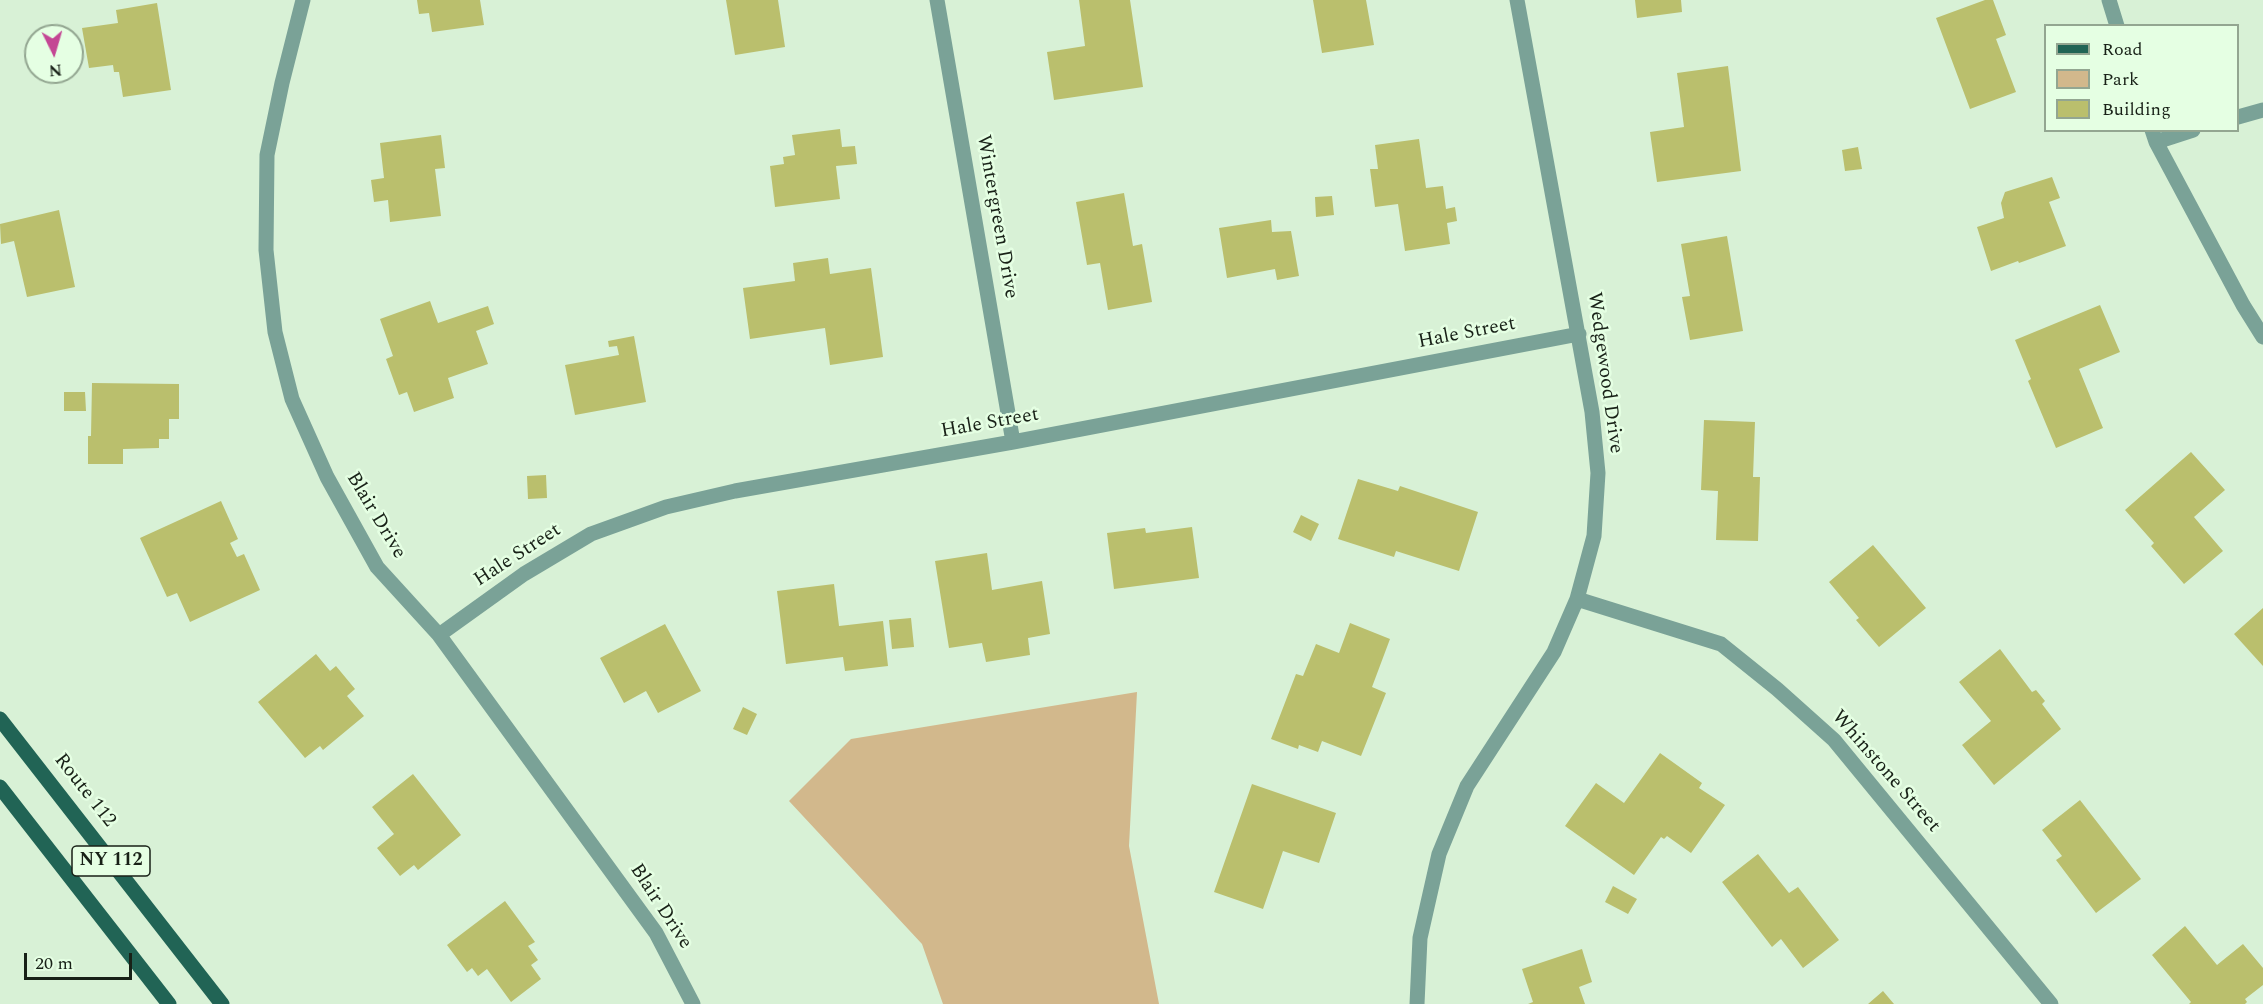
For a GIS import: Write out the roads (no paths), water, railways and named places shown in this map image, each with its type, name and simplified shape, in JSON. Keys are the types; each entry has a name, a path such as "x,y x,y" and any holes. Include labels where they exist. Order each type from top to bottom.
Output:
{"main road":[{"name":"Route 112","path":"0,719 222,1004"},
{"name":"NY 112","path":"0,788 169,1004"}],"street":[{"name":"Blair Drive","path":"303,0 267,155 266,250 275,332 292,399 327,477 377,567 439,635 656,933 693,1004"},
{"name":"Wintergreen Drive","path":"937,0 1013,442"},
{"name":"Wedgewood Drive","path":"1417,1004 1420,938 1439,854 1467,786 1554,651 1577,599 1594,536 1598,473 1592,412 1517,0"},
{"path":"2109,0 2116,24"},
{"path":"2239,117 2263,110"},
{"path":"2180,132 2154,136 2243,305 2263,337"},
{"name":"Hale Street","path":"439,635 524,574 591,534 666,507 735,491 1013,442 1579,334"},
{"name":"Whinstone Street","path":"1577,599 1721,644 1778,689 1834,740 2051,1004"}]}
